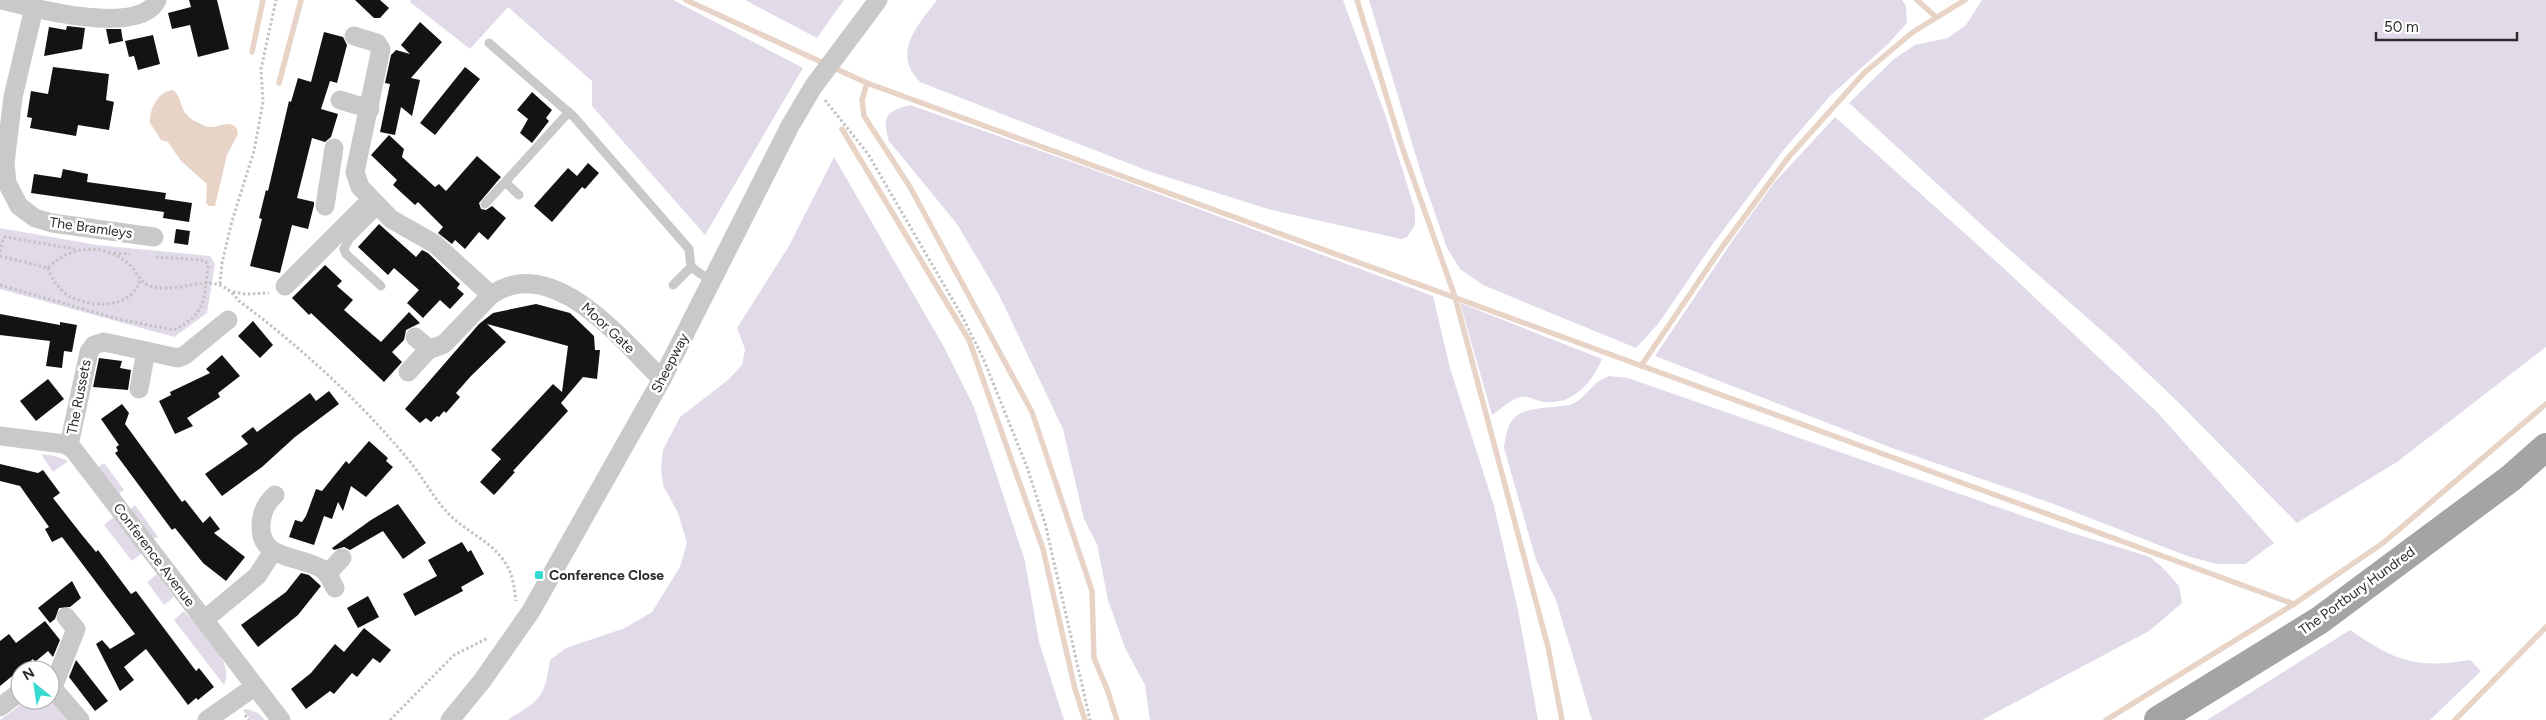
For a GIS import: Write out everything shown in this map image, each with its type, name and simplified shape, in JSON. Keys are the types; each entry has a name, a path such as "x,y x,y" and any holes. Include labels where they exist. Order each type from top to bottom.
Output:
{"main road":[{"name":"The Portbury Hundred","path":"2158,720 2320,620 2510,478 2546,447"}],"street":[{"path":"2,0 34,8 110,18 144,13 152,8 157,0"},
{"name":"Sheepway","path":"450,720 482,681 520,606 662,379 790,126 813,87 878,0"},
{"name":"The Bramleys","path":"34,8 13,97 3,163 7,183 19,206 35,218 52,223 154,236"},
{"path":"354,36 377,43 381,49 355,175 358,185 400,225 435,244 491,294"},
{"path":"340,100 370,109"},
{"path":"325,206 334,148"},
{"path":"329,178 355,175"},
{"path":"284,286 376,204"},
{"name":"Moor Gate","path":"408,372 422,343 444,344 491,294 503,287 529,284 554,288 586,306 662,379"},
{"name":"The Russets","path":"69,445 90,348 104,342 174,357 182,356 228,320"},
{"path":"139,389 146,351"},
{"path":"0,436 69,445"},
{"name":"Conference Avenue","path":"69,445 280,720"},
{"path":"275,495 263,512 261,528 263,539 272,553 315,565 331,581 342,558"},
{"path":"204,620 257,576 272,553"},
{"path":"60,667 76,629 66,617"},
{"path":"207,720 254,687"},
{"path":"60,696 80,720"}],"lane":[{"path":"489,43 569,112 689,249 691,267 711,281"},
{"path":"485,204 569,112"},
{"path":"505,182 519,195"},
{"path":"376,204 349,239 344,250 380,286"},
{"path":"672,286 691,267"}],"path":[{"path":"220,284 230,230 254,151 263,102 261,69 276,0"},
{"path":"813,87 868,154 962,316 983,358 1027,467 1045,523 1090,720"},
{"path":"0,252 2,239 5,237 79,249 136,255"},
{"path":"48,268 62,256 79,249"},
{"path":"108,252 120,257 130,265 140,280 149,286 170,288 206,282 220,284 232,292 239,301 330,379 363,412 410,462 443,508 454,520 496,550 506,563 520,606"},
{"path":"0,256 48,268 58,287 68,295 94,303 111,303 125,299 137,290 140,280"},
{"path":"0,286 118,319 174,330 202,309 208,268 205,262 154,256"},
{"path":"232,292 265,294 284,286"},
{"path":"390,720 454,655 493,634"}],"shaded area":[{"path":"411,0 673,0 803,68 705,235 592,106 592,81 508,7 470,49 410,2"},
{"path":"745,0 844,0 817,38"},
{"path":"937,0 1343,0 1386,117 1415,210 1415,225 1407,237 1401,239 1268,209 1151,172 920,82 912,71 908,60 910,40 922,19"},
{"path":"1369,0 1902,0 1906,6 1907,23 1888,44 1830,96 1782,152 1712,245 1658,324 1636,348 1483,285 1460,269 1447,248 1422,176"},
{"path":"1982,0 2546,0 2546,347 2397,462 2297,523 2178,402 2116,343 1995,237 1849,103 1894,59 1915,45 1948,38 1966,25"},
{"path":"173,90 178,96 185,113 192,119 209,127 230,124 237,129 238,134 227,155 215,206 209,206 206,203 207,184 181,161 168,142 161,140 150,123 151,112 159,97"},
{"path":"910,105 1086,167 1433,296 1450,368 1494,506 1518,610 1538,720 1150,720 1145,685 1125,648 1108,600 1097,544 1084,519 1063,429 999,295 957,224 889,141 886,126 888,117 895,110"},
{"path":"1835,117 1999,264 2157,412 2274,543 2245,564 2217,564 2187,556 2054,504 1892,448 1655,356 1735,237 1774,183"},
{"path":"834,157 944,347 974,407 1025,561 1039,642 1064,720 507,720 539,698 548,673 550,660 566,648 625,628 652,612 680,567 687,543 678,513 663,485 661,468 663,450 680,417 728,380 742,365 745,349 737,328 789,246"},
{"path":"0,228 97,245 210,256 215,264 207,313 174,337 0,289"},
{"path":"1460,303 1602,359 1587,384 1572,396 1554,402 1544,402 1525,397 1518,398 1492,415"},
{"path":"1609,376 1628,378 2066,531 2150,557 2179,586 2182,603 2149,631 1982,720 1592,720 1556,600 1536,560 1504,448 1509,427 1518,415 1532,410 1572,404 1578,401 1598,382"},
{"path":"41,454 55,456 68,461 53,472"},
{"path":"104,463 124,490 117,495 97,468"},
{"path":"135,505 158,537 152,539 130,510"},
{"path":"114,517 142,553 132,561 104,525"},
{"path":"157,574 174,597 164,605 147,582"},
{"path":"184,611 221,656 225,666 226,676 224,685 174,620"},
{"path":"2350,630 2380,649 2407,660 2420,663 2451,663 2470,660 2481,671 2430,720 2207,720"},
{"path":"60,707 71,720 0,720 14,710 60,710"},
{"path":"247,709 258,713 265,720 251,720 243,710"}],"building":[{"path":"189,0 217,0 229,49 198,57 190,25 172,29 168,13 191,7"},
{"path":"355,0 380,0 389,8 380,18 374,18"},
{"path":"420,22 442,42 411,78 420,80 412,116 401,107 395,135 380,132 390,84 385,83 391,55 396,50 410,54 401,45"},
{"path":"67,26 85,28 82,49 44,56 49,27 66,30"},
{"path":"106,29 121,29 123,41 109,44"},
{"path":"324,32 343,37 347,45 337,83 330,81 321,109 338,114 331,137 325,142 312,138 297,198 314,202 308,229 292,225 280,273 250,266 262,219 259,218 266,190 268,191 289,101 291,102 298,78 311,82"},
{"path":"153,35 160,64 138,70 134,56 129,57 125,41"},
{"path":"53,67 109,74 106,100 114,102 109,130 78,125 76,136 30,128 32,118 27,117 31,91 48,94"},
{"path":"465,67 480,79 435,135 420,123"},
{"path":"532,92 552,110 546,118 549,121 532,143 520,133 528,119 517,110"},
{"path":"389,135 404,149 402,157 435,187 439,184 446,191 477,156 501,177 479,203 481,209 486,210 492,206 506,218 488,240 479,232 465,249 455,240 452,244 438,233 443,227 418,202 415,205 393,185 397,180 371,155"},
{"path":"588,163 599,173 585,189 582,187 552,222 534,206 568,168 577,176"},
{"path":"63,169 88,174 87,182 166,193 165,199 192,203 189,222 163,218 164,212 31,193 34,174 61,178"},
{"path":"379,224 416,257 422,250 428,253 460,284 457,288 464,294 450,309 440,300 423,318 407,303 419,290 394,268 388,275 358,247"},
{"path":"176,229 190,231 188,245 174,243"},
{"path":"325,265 342,281 337,286 353,300 344,310 381,342 409,312 420,323 406,330 404,340 392,352 402,362 384,382 311,313 309,315 292,298"},
{"path":"536,304 570,313 594,336 595,350 600,350 597,379 583,377 561,403 568,411 513,471 515,472 494,495 480,482 501,459 491,450 553,384 562,392 568,346 487,324 506,342 456,393 460,397 446,413 444,411 431,422 426,418 420,423 405,409 479,324 493,313"},
{"path":"0,314 60,325 60,322 77,325 72,352 64,351 62,368 46,366 50,341 0,335"},
{"path":"253,321 273,345 260,358 238,336"},
{"path":"222,355 240,376 218,393 220,397 187,418 193,426 175,434 159,401 171,395 170,392 210,373 206,369"},
{"path":"99,358 122,361 120,368 131,370 128,390 93,387"},
{"path":"48,379 64,399 36,421 20,401"},
{"path":"329,391 339,404 295,437 262,467 222,496 205,474 248,444 241,436 253,427 257,432 310,393 316,401"},
{"path":"122,404 129,413 125,424 182,502 185,500 203,523 210,516 220,529 214,533 245,557 226,581 203,563 175,528 172,530 115,453 118,451 116,447 119,445 101,419"},
{"path":"369,441 388,458 386,461 393,467 366,497 351,486 343,511 338,502 332,519 324,516 314,545 289,537 295,520 302,522 306,516 316,489 322,491 346,461 349,464"},
{"path":"0,464 38,473 43,470 60,493 53,498 82,535 96,552 98,550 131,594 136,591 196,671 199,668 214,687 198,700 196,698 188,705 146,649 124,667 134,680 120,691 96,644 102,640 110,649 135,634 62,537 52,542 45,529 49,527 20,486 0,481"},
{"path":"398,504 426,543 403,559 383,531 350,550 344,547 334,550 332,548 371,520"},
{"path":"462,542 468,552 471,550 484,574 461,587 463,591 415,616 403,594 437,576 428,560"},
{"path":"301,573 309,575 321,586 298,615 258,647 241,625 286,592"},
{"path":"72,581 81,598 70,607 59,608 55,619 50,623 38,608"},
{"path":"368,596 379,617 358,628 347,608"},
{"path":"45,621 60,640 53,657 48,651 37,660 10,660 10,678 0,686 0,641 9,634 16,643"},
{"path":"364,628 391,650 380,663 373,658 357,677 352,673 334,694 330,691 306,709 291,689 311,673 335,644 344,652"},
{"path":"76,660 108,701 95,711 69,677"}],"waterway":[{"path":"252,52 263,0"},
{"path":"279,83 301,0"},
{"path":"686,0 867,83 2294,604"},
{"path":"1357,0 1401,144 1455,297 1548,647 1562,720"},
{"path":"1917,0 1936,17"},
{"path":"1641,366 1720,250 1787,159 1864,73 1913,32 1965,0"},
{"path":"867,83 862,100 864,116 910,187 1032,412 1092,591 1094,658 1117,720"},
{"path":"842,129 969,340 1043,549 1075,689 1085,720"},
{"path":"2106,720 2294,604 2383,543 2546,404"},
{"path":"2455,720 2546,627"}],"place":[{"name":"Conference Close","path":"539,575"}]}
